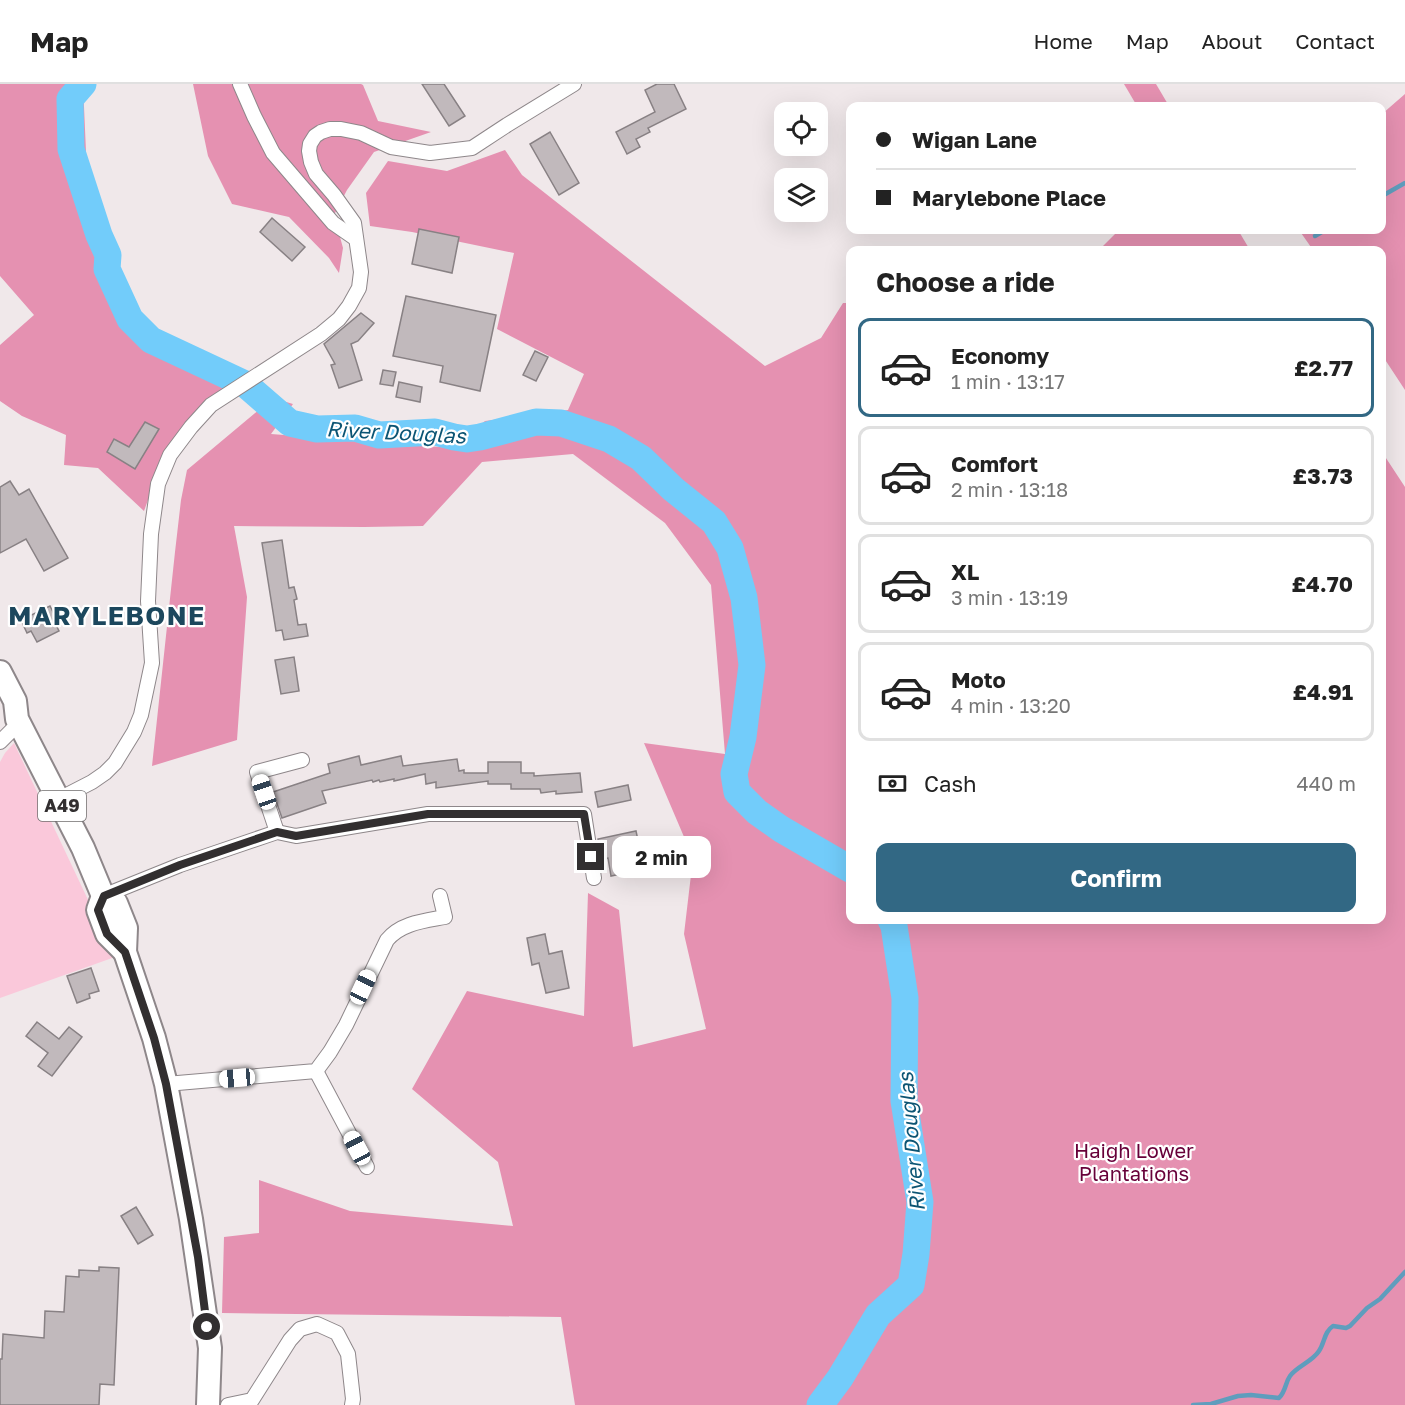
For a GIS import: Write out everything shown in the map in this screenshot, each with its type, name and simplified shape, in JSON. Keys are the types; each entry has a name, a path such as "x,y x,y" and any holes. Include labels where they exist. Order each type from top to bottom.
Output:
{"highway":[{"name":"A49","path":"0,672 15,701 12,715 59,799 104,896 98,910 107,934 125,952 154,1038 166,1084 204,1296 210,1348 208,1405"}],"street":[{"path":"240,84 273,153 333,223 356,239"},
{"path":"59,799 105,773 115,763 134,732 141,715 152,663 148,601 151,534 158,484 170,454 211,405 339,320 359,288 361,272 354,224 316,174 309,151 315,136 330,129 341,129 361,133 391,147 430,153 472,148 574,84"},
{"path":"0,742 12,715"},
{"path":"277,832 257,772 302,760"},
{"path":"104,896 180,865 277,832 296,836 428,814 584,814 594,878"},
{"path":"166,1084 316,1071 345,1025 387,940 399,929 445,917 440,896"},
{"path":"316,1071 368,1167"},
{"path":"228,1405 252,1400 290,1340 300,1329 317,1324 337,1333 348,1354 352,1405"}],"shaded area":[{"path":"14,743 115,957 0,998 0,762"}],"green space":[{"path":"0,84 83,84 88,197 137,311 146,322 229,389 165,453 144,511 98,468 64,465 66,435 22,416 0,401 0,345 34,315 0,276"},
{"path":"193,84 361,84 378,121 431,132 374,152 347,190 334,215 343,248 339,273 329,258 289,217 232,204 208,156"},
{"path":"1124,84 1156,84 1167,102 1135,102"},
{"path":"1405,94 1405,390 1386,361 1386,246 1310,246 1302,234 1386,234 1386,111"},
{"name":"Haigh Lower Plantations","path":"505,150 522,175 765,366 821,338 843,303 846,303 846,924 1386,924 1386,458 1405,487 1405,1405 575,1405 561,1317 222,1313 224,1237 259,1233 259,1180 350,1211 513,1226 498,1162 412,1089 467,991 584,1016 588,893 619,910 633,1047 706,1029 684,934 693,858 644,743 725,754 711,585 665,523 573,454 482,462 423,526 234,526 247,597 237,740 152,766 181,500 187,470 273,398 293,404 271,434 453,448 485,421 568,410 584,374 497,329 514,253 412,232 370,226 366,193 388,161 447,171"},
{"path":"1115,234 1240,234 1248,246 1103,246"}],"building":[{"path":"422,84 444,84 465,116 449,126"},
{"path":"657,84 674,84 686,109 648,128 650,132 636,139 640,147 627,154 616,132 655,112 645,90"},
{"path":"550,132 579,183 559,195 530,144"},
{"path":"272,218 305,247 292,261 260,232"},
{"path":"419,229 459,237 452,273 412,264"},
{"path":"406,296 496,315 480,391 440,382 443,366 393,356"},
{"path":"361,313 374,323 358,341 351,344 362,380 339,388 331,365 335,364 324,344"},
{"path":"535,351 548,357 536,381 523,375"},
{"path":"383,370 396,372 393,386 380,384"},
{"path":"399,382 422,387 420,402 396,397"},
{"path":"145,422 159,429 135,469 107,452 114,439 129,447"},
{"path":"10,481 19,495 29,489 68,558 44,571 26,539 0,553 0,487"},
{"path":"282,540 289,588 294,587 297,599 294,600 298,625 306,624 308,636 284,640 282,630 276,631 262,543"},
{"path":"50,606 59,631 37,642 31,631 27,633 21,620"},
{"path":"294,657 299,691 281,694 275,660"},
{"path":"359,756 361,765 401,756 403,766 457,759 459,771 464,770 464,773 488,773 488,762 521,762 521,773 534,773 534,776 580,773 582,792 541,793 540,789 511,789 511,784 488,784 488,781 436,788 436,782 426,784 425,774 394,781 394,779 380,782 372,780 322,791 326,803 282,818 273,792 330,773 328,764"},
{"path":"628,785 631,800 598,807 595,792"},
{"path":"636,831 644,869 611,876 608,858 602,859 598,839"},
{"path":"545,934 549,954 562,951 569,988 546,993 539,963 532,965 527,938"},
{"path":"91,968 99,991 89,994 90,998 77,1003 67,976"},
{"path":"37,1022 59,1039 69,1027 82,1037 52,1076 38,1066 48,1053 26,1036"},
{"path":"136,1207 153,1235 138,1244 121,1216"},
{"path":"99,1267 119,1268 114,1385 100,1384 99,1405 0,1405 0,1359 2,1359 3,1334 44,1338 45,1311 64,1312 66,1276 79,1277 79,1270 99,1271"}],"waterway":[{"name":"River Douglas","path":"83,84 70,99 71,149 99,235 108,255 107,269 130,319 151,340 245,384 290,423 317,429 355,428 379,435 435,432 467,439 536,422 561,423 609,439 641,458 673,489 714,522 730,548 744,598 752,665 743,737 734,774 737,792 757,812 781,829 846,867"},
{"path":"1386,194 1405,183"},
{"name":"River Douglas","path":"820,1405 840,1378 878,1315 911,1285 916,1254 920,1202 904,1101 905,998 893,924"},
{"path":"1193,1405 1211,1404 1238,1396 1279,1398 1293,1373 1319,1351 1330,1328 1350,1326 1405,1272"}],"district":[{"name":"MARYLEBONE","path":"107,616"}],"route":[{"path":"207,1327 198,1257 166,1084 154,1038 125,952 107,934 98,910 104,896 180,865 277,832 296,836 428,814 584,814 591,857"}]}
